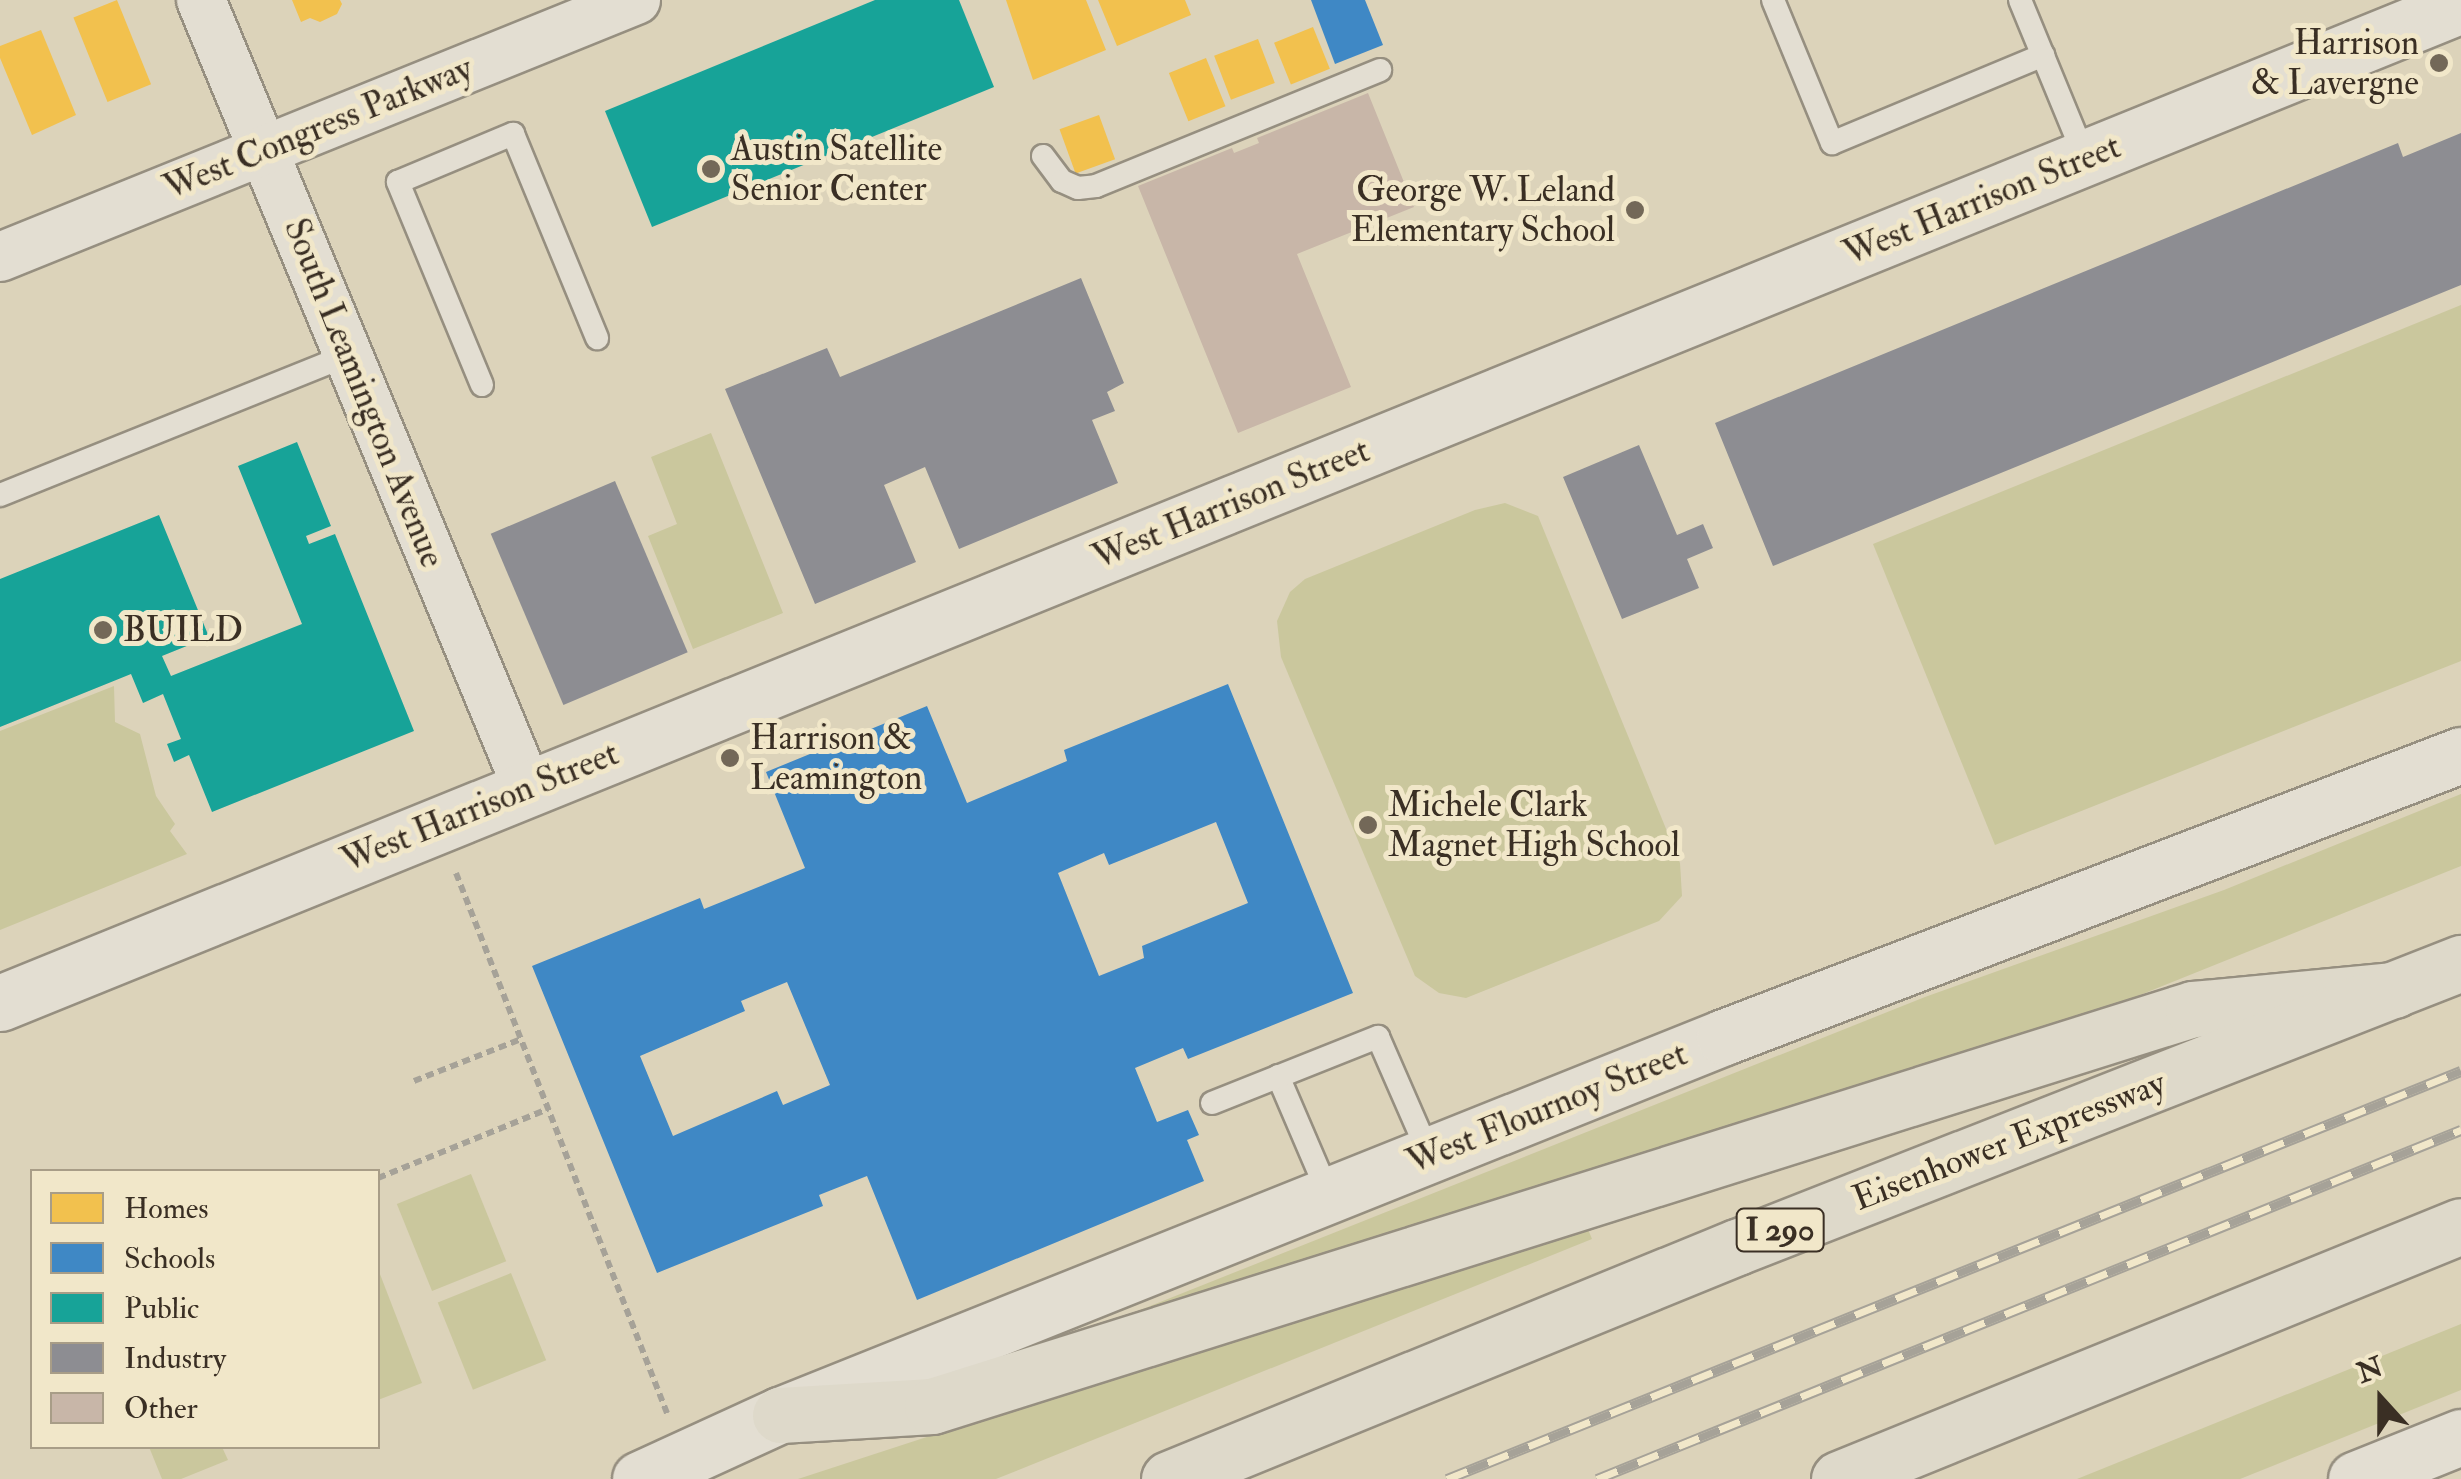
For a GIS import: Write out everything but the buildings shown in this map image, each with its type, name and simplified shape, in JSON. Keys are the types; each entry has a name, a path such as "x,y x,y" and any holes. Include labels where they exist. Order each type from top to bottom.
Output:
{"highway":[{"name":"Eisenhower Expressway","path":"1169,1479 1737,1247 2461,963"},
{"path":"780,1415 932,1406 2192,1009 2394,990"},
{"path":"1839,1479 2461,1226"},
{"path":"1932,1479 2002,1414"}],"street":[{"name":"South Leamington Avenue","path":"202,0 527,787"},
{"name":"West Congress Parkway","path":"0,257 636,0"},
{"name":"West Harrison Street","path":"0,1003 2461,5"},
{"name":"West Flournoy Street","path":"640,1479 780,1415 1724,1037 2461,755"},
{"path":"2356,1479 2461,1437"}],"lane":[{"path":"1773,0 1832,143 2043,55"},
{"path":"2020,0 2085,158"},
{"path":"1044,156 1062,182 1078,188 1096,186 1380,70"},
{"path":"482,385 398,182 513,134 597,338"},
{"path":"0,495 348,355"},
{"path":"1212,1103 1378,1037 1429,1155"},
{"path":"1278,1076 1329,1195"}],"path":[{"path":"456,873 667,1413"},
{"path":"414,1081 520,1038"},
{"path":"380,1177 548,1109"}],"shaded area":[{"path":"2461,305 2461,661 1995,845 1873,544"},
{"path":"711,433 783,613 693,649 648,536 677,524 651,457"},
{"path":"1505,503 1538,516 1680,863 1682,896 1659,921 1466,998 1439,993 1415,976 1281,657 1277,621 1290,592 1305,579 1475,510"},
{"path":"114,686 115,722 140,734 156,796 175,824 170,831 187,854 0,930 0,731"},
{"path":"2461,794 2461,866 2048,1032 1075,1336 1925,997 2224,890"},
{"path":"471,1174 506,1261 432,1291 397,1204"},
{"path":"1585,1222 1592,1239 996,1479 798,1479"},
{"path":"511,1273 546,1360 473,1390 438,1303"},
{"path":"380,1274 422,1383 380,1399"},
{"path":"2461,1324 2461,1390 2240,1479 2077,1479"},
{"path":"150,1449 223,1449 228,1460 181,1479 162,1479"}],"railway":[{"path":"1447,1479 2461,1071"},
{"path":"1597,1479 2461,1130"}],"place":[{"name":"Harrison & Lavergne","path":"2439,63"},
{"name":"Austin Satellite Senior Center","path":"711,169"},
{"name":"George W. Leland Elementary School","path":"1635,210"},
{"name":"BUILD","path":"103,630"},
{"name":"Harrison & Leamington","path":"730,758"},
{"name":"Michele Clark Magnet High School","path":"1368,825"}]}
